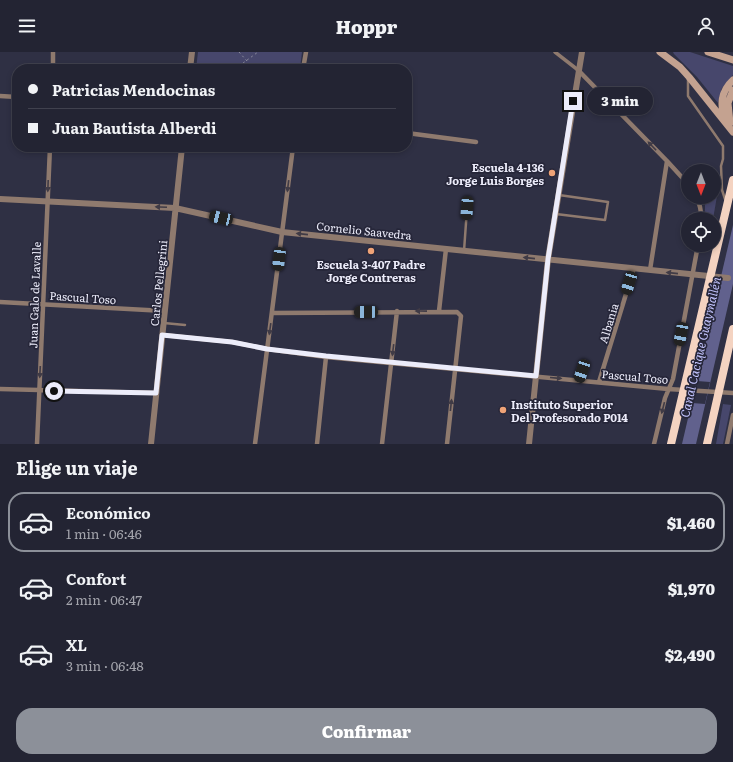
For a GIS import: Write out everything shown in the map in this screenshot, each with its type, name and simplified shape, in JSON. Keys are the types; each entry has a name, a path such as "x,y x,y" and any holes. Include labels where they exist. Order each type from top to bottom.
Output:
{"highway":[{"path":"671,444 733,180"},
{"path":"707,444 718,392 731,344 733,329"}],"main road":[{"path":"660,52 670,56 689,76 732,131"},
{"path":"708,52 733,60"},
{"path":"732,131 723,114 722,102 726,88 733,80"},
{"path":"732,131 728,108 729,98 733,90"}],"street":[{"path":"53,52 53,64"},
{"path":"191,64 192,52"},
{"path":"304,64 306,52"},
{"path":"556,52 578,70 681,176"},
{"path":"529,444 548,259 582,52"},
{"path":"0,96 12,97"},
{"path":"412,134 476,142"},
{"name":"Juan Galo de Lavalle","path":"37,444 50,152"},
{"name":"Carlos Pellegrini","path":"151,444 181,152"},
{"path":"255,444 292,152"},
{"path":"650,270 667,161"},
{"name":"Cornelio Saavedra","path":"0,199 175,208 282,232 730,278"},
{"path":"439,311 446,249"},
{"path":"654,444 668,389 673,379 697,252"},
{"name":"Albania","path":"599,382 634,268"},
{"name":"Pascual Toso","path":"0,302 43,303 165,311"},
{"path":"272,313 397,311 439,311 459,313 461,316 447,444"},
{"path":"382,444 397,311"},
{"name":"Pascual Toso","path":"162,335 232,342 267,349 391,363 668,389 733,393"},
{"path":"317,444 326,356"},
{"path":"0,389 156,393"},
{"path":"727,444 733,415"}],"lane":[{"path":"689,76 687,84 688,96 723,146 723,159 721,166 722,190 727,204"},
{"path":"555,214 605,220 608,202 558,195"},
{"path":"464,251 467,208"},
{"path":"164,323 185,325"},
{"path":"579,380 585,361"}],"path":[{"path":"239,52 250,64"},
{"path":"241,64 258,52"}],"shaded area":[{"path":"198,52 302,52 301,64 197,64"},
{"path":"673,52 690,52 733,66 733,75 722,88 718,103 697,77"},
{"path":"705,204 716,204 714,212 705,212"},
{"path":"733,225 733,284 696,444 682,444"},
{"path":"723,404 731,405 723,444 716,444"}],"pier":[{"path":"697,381 710,382 705,404 692,403"}],"place":[{"name":"Escuela 4-136 Jorge Luis Borges","path":"552,173"},
{"name":"Escuela 3-407 Padre Jorge Contreras","path":"371,251"},
{"name":"Instituto Superior Del Profesorado P014","path":"503,410"}],"route":[{"path":"54,391 156,393 162,335 232,342 267,349 326,356 536,376 548,259 573,101"}],"water label":[{"name":"Canal Cacique Guaymallén","path":"700,347"}]}
